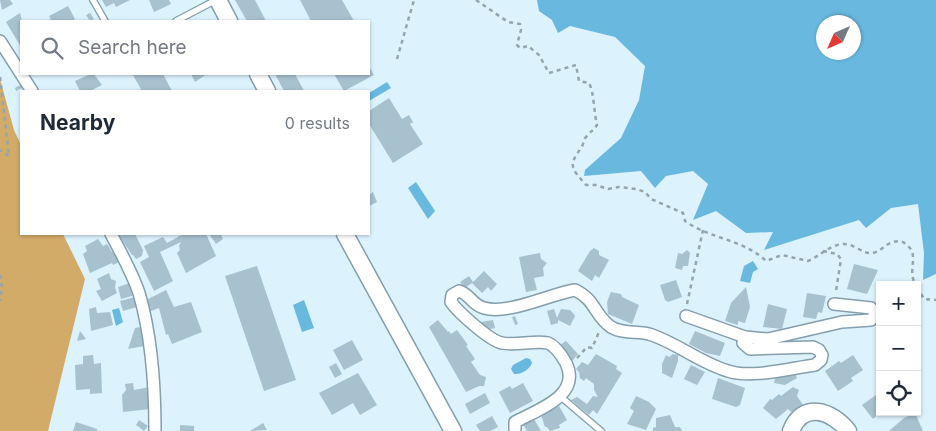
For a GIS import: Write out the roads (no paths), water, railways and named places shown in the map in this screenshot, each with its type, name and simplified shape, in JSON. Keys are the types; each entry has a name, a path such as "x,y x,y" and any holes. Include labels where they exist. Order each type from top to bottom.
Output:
{"main road":[{"path":"217,0 228,20"},
{"path":"259,75 266,90"},
{"path":"346,235 453,431"},
{"path":"790,431 799,417 815,411 835,417 848,431"}],"street":[{"path":"0,41 20,72"},
{"path":"22,75 31,90"},
{"path":"111,235 128,265 139,294 155,385 155,431"},
{"path":"515,431 515,422 561,398 568,385 568,368 560,352 549,343 500,343 456,309 451,302 452,295 459,291 465,292 473,304 484,308 502,309 575,290 590,299 604,322 614,329 628,333 651,334 728,372 748,374 794,368 815,364 822,358 821,352 813,347 750,349 743,343 745,337"},
{"path":"687,317 745,337 768,338 842,322 872,320 876,314 871,308 834,304"}],"lane":[{"path":"93,0 104,20"},
{"path":"178,20 217,0"},
{"path":"561,398 601,431"}],"water":[{"path":"537,0 936,0 936,274 923,280 924,253 918,204 891,208 866,228 859,220 764,250 773,232 746,233 716,211 693,220 708,184 693,171 666,176 655,188 641,171 584,176 585,170 621,138 639,100 645,66 615,37 570,26 558,33 552,20 539,11"},
{"path":"387,82 391,88 370,100 370,92"},
{"path":"416,182 435,211 428,219 408,188"},
{"path":"753,261 758,269 753,272 750,283 740,281 744,266"},
{"path":"304,300 314,328 302,332 293,305"},
{"path":"119,308 123,322 116,326 112,310"},
{"path":"526,358 530,359 532,363 529,367 522,373 514,374 511,369 513,365"}]}
